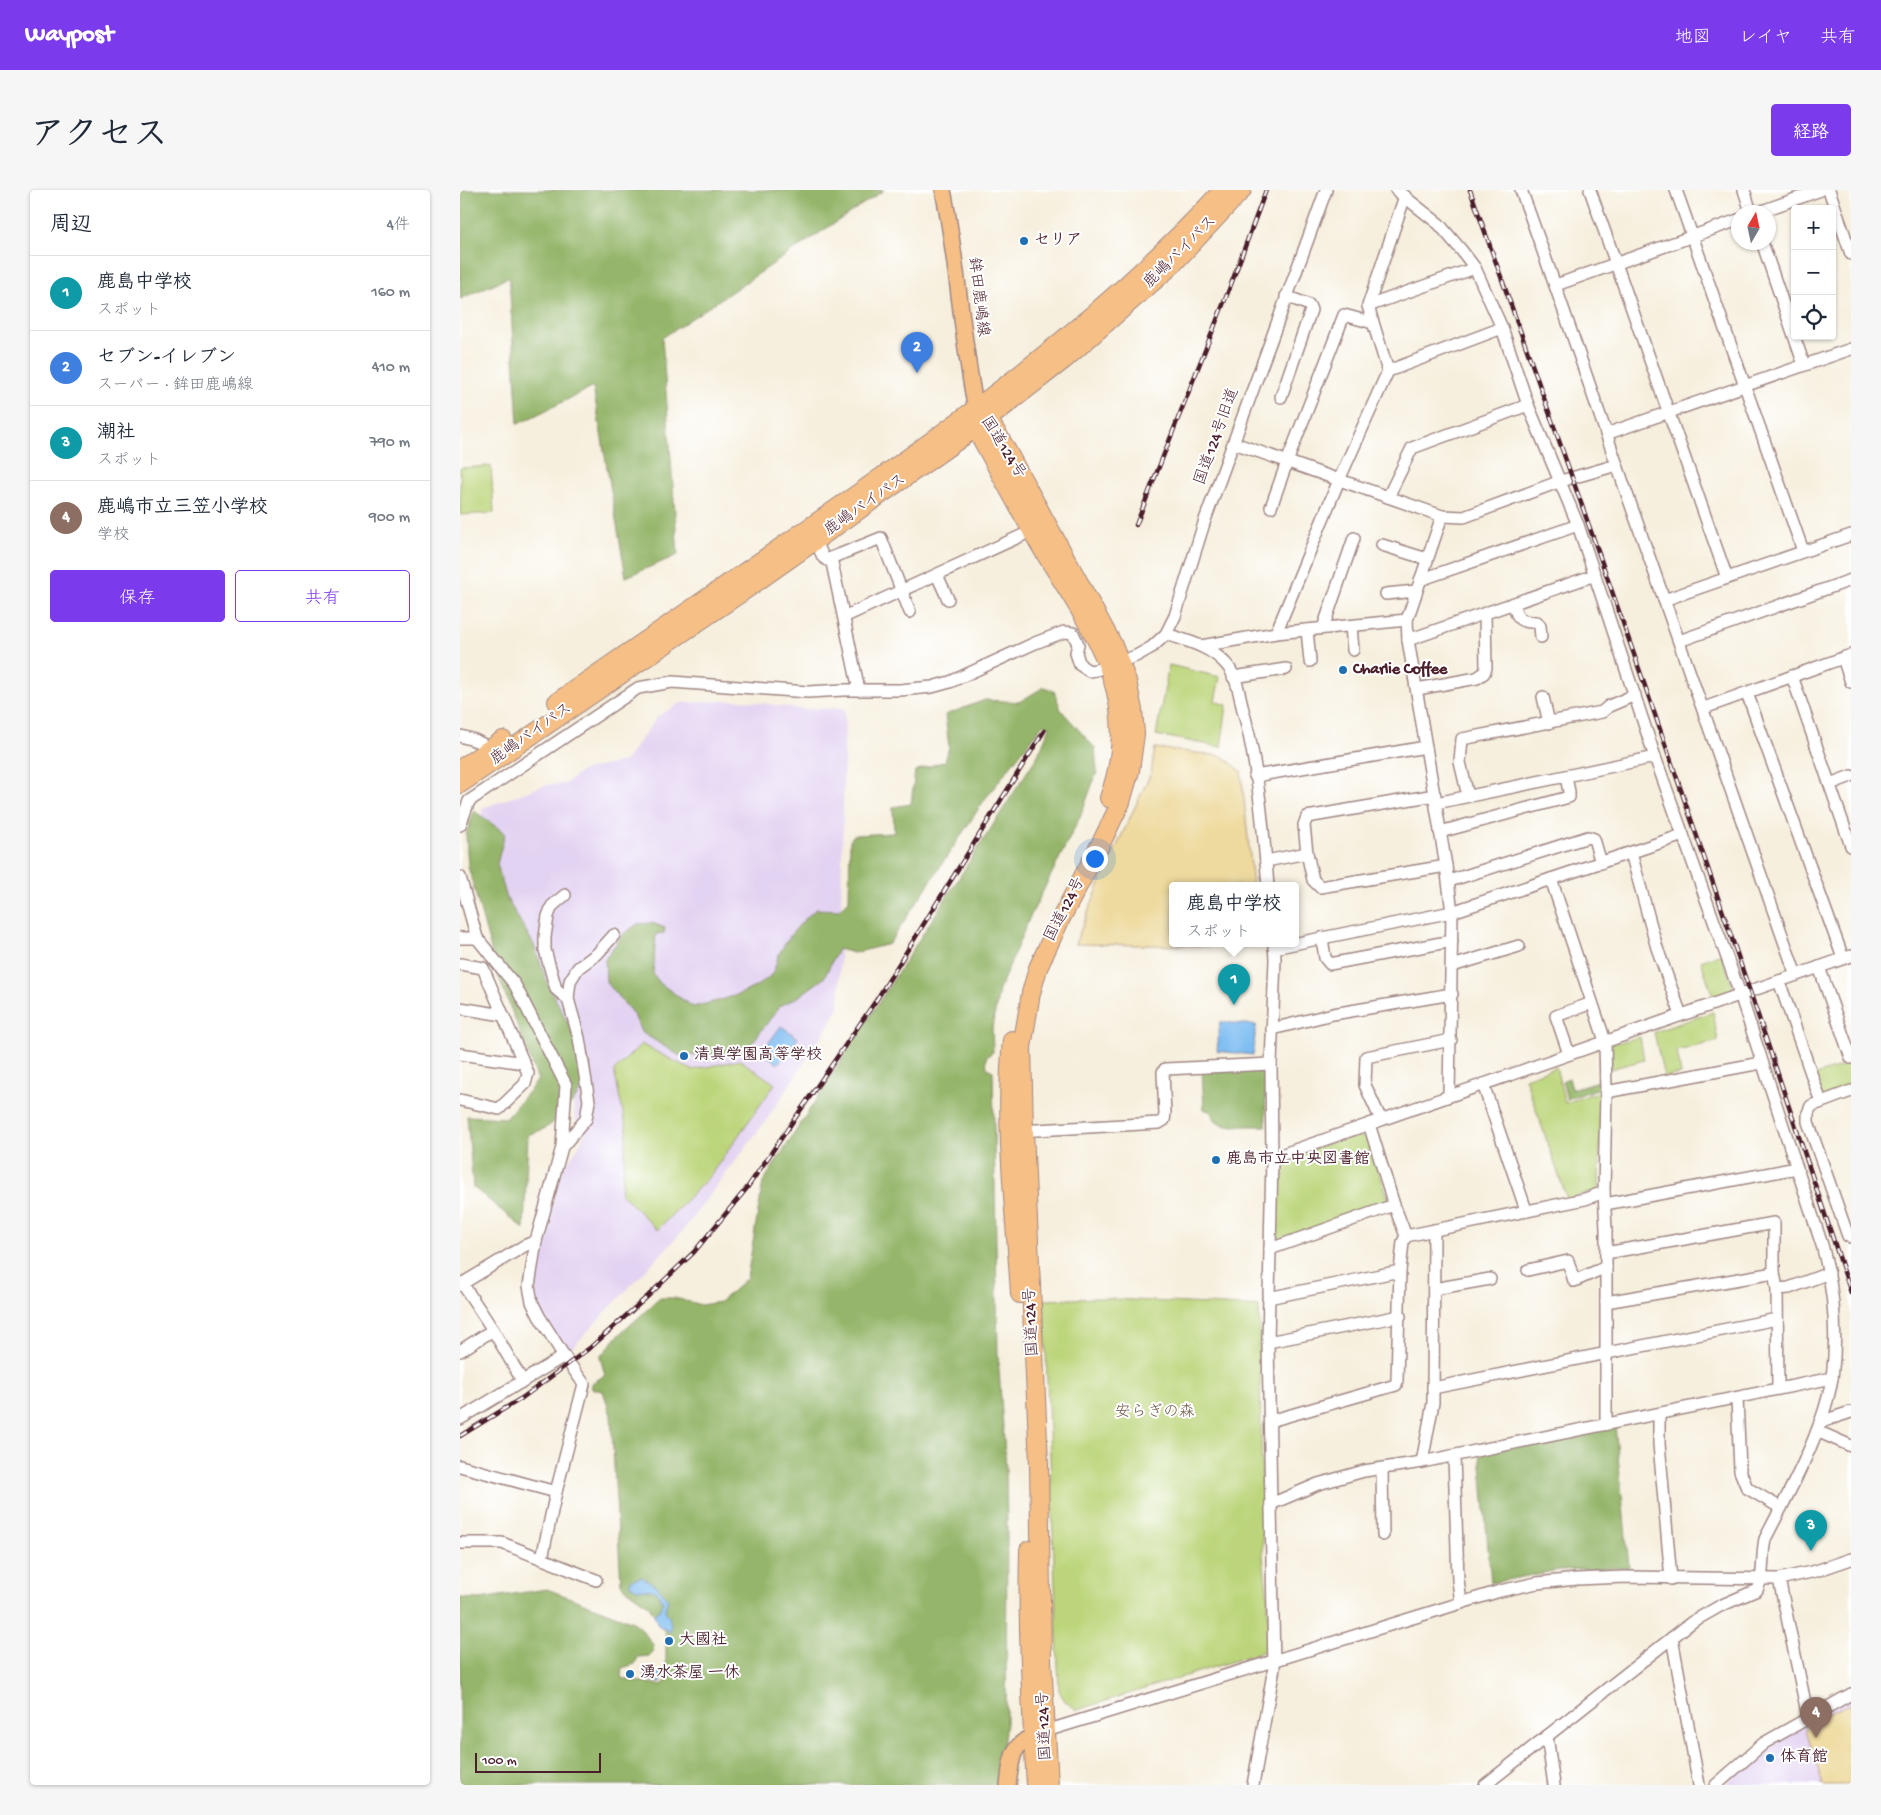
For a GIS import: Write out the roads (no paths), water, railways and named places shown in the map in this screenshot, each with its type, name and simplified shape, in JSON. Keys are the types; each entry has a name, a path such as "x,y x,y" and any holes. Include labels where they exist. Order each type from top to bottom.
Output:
{"highway":[{"name":"鹿嶋バイパス","path":"460,769 852,498 980,419 1146,268 1223,190"},
{"name":"鹿嶋バイパス","path":"460,784 816,541 980,419 1065,359 1170,267 1242,190"},
{"name":"国道124号","path":"980,419 1104,625 1115,664 1122,738 1115,781 1096,829 1036,944 1020,990 1012,1032 1009,1071 1017,1131 1039,1464 1041,1617 1036,1785"},
{"name":"国道124号","path":"1039,1733 1050,1785"}],"main road":[{"name":"鉾田鹿嶋線","path":"943,190 955,260 963,331 980,419"},
{"path":"1008,1785 1013,1752 1019,1744 1039,1733"}],"street":[{"name":"国道124号旧道","path":"859,690 932,688 950,682 1035,643 1064,632 1073,634 1078,644 1076,653 1080,666 1084,669 1096,670 1147,650 1166,634 1176,616 1204,520 1326,190"},
{"path":"1521,190 1556,285 1606,434 1678,640 1704,708 1796,975"},
{"path":"1590,190 1726,578"},
{"path":"1676,190 1804,551"},
{"path":"1744,190 1749,205"},
{"path":"1776,206 1822,190"},
{"path":"1829,190 1847,229 1851,254"},
{"path":"1276,633 1339,480 1388,370 1368,306 1401,193 1439,224 1474,268 1502,328 1528,405 1578,525 1655,757 1740,994 1829,1273 1834,1306 1832,1378 1818,1426 1765,1540 1762,1555 1762,1579 1757,1590 1703,1615 1547,1736 1500,1779 1485,1785"},
{"path":"1556,285 1731,222"},
{"path":"1765,250 1804,365"},
{"path":"1368,306 1474,268"},
{"path":"1280,397 1311,310 1309,305 1286,296"},
{"path":"1271,507 1344,315 1373,323"},
{"path":"1388,370 1502,328"},
{"path":"1606,434 1851,349"},
{"path":"1388,497 1412,448 1528,405"},
{"path":"1234,443 1442,516 1464,518 1561,481 1617,464"},
{"path":"1442,516 1407,620 1408,640 1449,881 1452,912 1449,1096"},
{"path":"1386,594 1418,586 1578,525"},
{"path":"1664,600 1851,535"},
{"path":"846,616 1023,536"},
{"path":"816,541 823,558 827,560 881,538 910,612"},
{"path":"1323,628 1354,538"},
{"path":"1382,545 1427,559"},
{"path":"460,825 469,801 638,688 672,682 808,692 859,690 831,558"},
{"path":"938,575 948,598"},
{"path":"1408,640 1595,575"},
{"path":"1678,640 1851,580"},
{"path":"1513,604 1518,619 1522,622 1538,622 1540,637"},
{"path":"1417,689 1477,678 1484,673 1486,668 1485,614"},
{"path":"1201,646 1276,633 1407,620"},
{"path":"1351,626 1353,650"},
{"path":"1307,630 1310,661"},
{"path":"1166,634 1201,646 1214,653 1224,662 1236,683 1251,742 1262,819 1268,882"},
{"path":"1704,708 1847,657 1851,682"},
{"path":"1233,677 1286,669"},
{"path":"1792,676 1851,846"},
{"path":"1272,1158 1847,957 1747,693"},
{"path":"1468,796 1460,762 1462,739 1602,712 1609,706 1635,695"},
{"path":"1543,697 1549,723"},
{"path":"460,736 484,744 489,749"},
{"path":"1255,776 1426,747"},
{"path":"1446,866 1320,886 1313,880 1307,853 1304,825 1307,817 1468,796 1655,757"},
{"path":"1440,832 1569,797 1570,792 1566,776"},
{"path":"1830,784 1851,776"},
{"path":"1299,942 1452,912 1683,835"},
{"path":"1449,881 1588,837 1594,840 1601,862"},
{"path":"1266,861 1307,853"},
{"path":"1631,853 1657,948 1680,1015"},
{"path":"460,878 477,938 515,985 566,1085 562,1147 536,1241 529,1286 532,1302 564,1356 584,1384 556,1492 542,1558"},
{"path":"1551,879 1604,1042 1606,1092 1606,1424"},
{"path":"565,895 552,906 548,916 545,943 556,989 568,999"},
{"path":"562,1147 586,1119 589,1101 579,1038 568,999 570,981 578,968 597,954 614,936"},
{"path":"460,938 477,938"},
{"path":"1322,938 1325,958 1330,964 1452,941"},
{"path":"1452,966 1519,946"},
{"path":"1253,1785 1274,1668 1268,1342 1274,947"},
{"path":"460,964 483,968 528,1073 525,1084 498,1109 460,1100"},
{"path":"1819,967 1851,1058"},
{"path":"1779,981 1821,1102"},
{"path":"1272,1029 1333,1014 1452,994"},
{"path":"1570,1054 1556,1016 1592,1003"},
{"path":"460,1008 503,1015"},
{"path":"1381,1120 1365,1085 1366,1057 1450,1040"},
{"path":"460,1054 524,1064"},
{"path":"1606,1092 1761,1063"},
{"path":"1017,1131 1159,1123 1164,1120 1165,1114 1163,1072 1165,1069 1271,1064"},
{"path":"1483,1084 1526,1210"},
{"path":"1851,1091 1811,1106 1808,1113 1808,1122 1848,1236 1851,1237"},
{"path":"1270,1421 1396,1385 1400,1316 1400,1271 1403,1242 1406,1236 1394,1205 1369,1124"},
{"path":"1406,1236 1585,1199 1605,1198 1797,1168"},
{"path":"1270,1249 1394,1205"},
{"path":"1606,1252 1774,1222 1778,1388"},
{"path":"1422,1462 1433,1403 1434,1230"},
{"path":"523,1382 493,1330 461,1284 524,1246 536,1241"},
{"path":"1528,1270 1568,1261 1574,1281 1606,1267"},
{"path":"1268,1298 1400,1271"},
{"path":"1606,1302 1774,1273"},
{"path":"1777,1289 1789,1288 1829,1273"},
{"path":"1434,1289 1490,1279"},
{"path":"1268,1342 1400,1316"},
{"path":"1433,1388 1777,1319"},
{"path":"460,1351 493,1330"},
{"path":"460,1419 564,1356"},
{"path":"1271,1504 1318,1484 1364,1471 1454,1456 1832,1378"},
{"path":"1737,1398 1740,1471 1747,1488 1781,1508"},
{"path":"1818,1426 1851,1412"},
{"path":"1658,1414 1671,1579"},
{"path":"1818,1426 1851,1446"},
{"path":"1454,1456 1458,1580 1461,1603"},
{"path":"460,1466 556,1492"},
{"path":"1382,1469 1383,1535"},
{"path":"460,1543 502,1543 596,1580"},
{"path":"1039,1733 1274,1659 1500,1591 1537,1583 1625,1577 1779,1579 1816,1571 1851,1559"},
{"path":"1779,1579 1808,1717"},
{"path":"1672,1638 1699,1785"},
{"path":"1716,1785 1764,1743 1851,1694"},
{"path":"1547,1736 1554,1785"}],"water":[{"path":"1220,1022 1256,1025 1253,1055 1217,1051"},
{"path":"781,1026 798,1038 778,1064 762,1052"},
{"path":"642,1577 657,1586 668,1599 665,1610 670,1621 670,1632 658,1625 654,1614 661,1609 663,1602 655,1590 637,1589 630,1585 631,1580"},
{"path":"645,1671 664,1673 661,1682 646,1680 644,1676"}],"railway":[{"path":"1136,525 1230,287 1266,190"},
{"path":"1470,190 1664,740 1851,1293"},
{"path":"460,1436 522,1398 591,1347 694,1252 747,1188 877,999 1044,731"}],"place":[{"name":"セリア","path":"1024,241"},
{"name":"セブン-イレブン","path":"917,373"},
{"name":"Charlie Coffee","path":"1343,670"},
{"name":"鹿島中学校","path":"1234,1005"},
{"name":"清真学園高等学校","path":"684,1056"},
{"name":"鹿島市立中央図書館","path":"1216,1160"},
{"name":"潮社","path":"1811,1551"},
{"name":"大國社","path":"669,1641"},
{"name":"湧水茶屋 一休","path":"630,1674"},
{"name":"鹿嶋市立三笠小学校","path":"1816,1738"},
{"name":"体育館","path":"1770,1758"}],"park label":[{"name":"安らぎの森","path":"1155,1413"}]}
